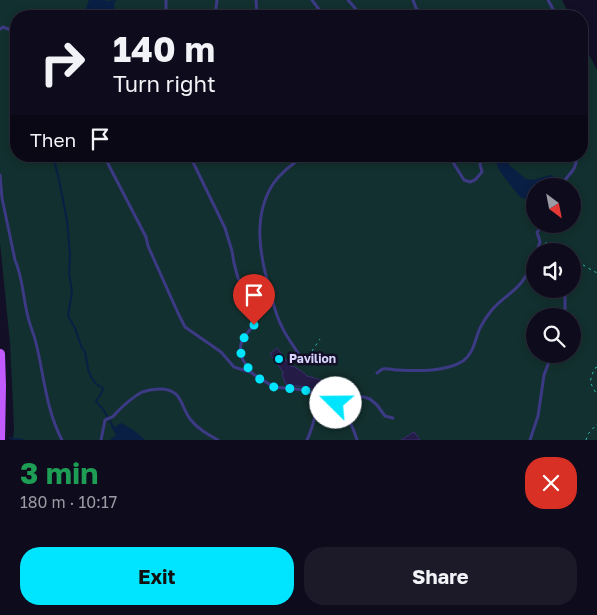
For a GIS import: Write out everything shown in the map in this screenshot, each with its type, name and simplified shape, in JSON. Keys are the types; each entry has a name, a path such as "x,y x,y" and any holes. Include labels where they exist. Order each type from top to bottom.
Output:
{"main road":[{"path":"0,354 0,440"}],"lane":[{"path":"348,0 357,10"},
{"path":"107,162 146,236 148,246 186,327 221,352 234,367 248,370 274,387 305,390 334,402 340,406 350,422 357,440"},
{"path":"193,162 226,228 238,278 255,303 254,325 243,338 240,352 253,374"},
{"path":"295,162 288,167 272,185 263,208 259,227 264,269 274,308 281,326 298,353"},
{"path":"453,162 464,180 470,182 475,180 482,172 481,162"},
{"path":"565,178 575,168 577,162"},
{"path":"0,175 2,198 15,260 19,268 49,406 62,440"},
{"path":"377,373 386,368 427,370 447,367 463,361 473,349 480,328 491,311 526,276"},
{"path":"530,440 538,416 544,375 549,363"},
{"path":"101,440 106,419 112,417 134,397 153,389 174,392 178,396 185,412 196,426 218,440"},
{"path":"307,440 321,396"},
{"path":"334,402 353,396 364,396 377,404 385,416 393,418"}],"path":[{"path":"581,264 597,272"},
{"path":"312,351 320,339"},
{"path":"597,368 594,369 590,382 597,395"},
{"path":"586,440 588,434 597,424"}],"green space":[{"path":"0,0 562,0 567,10 10,10 10,162 588,162 588,53 597,70 597,440 13,440 10,343 0,243"}],"water":[{"path":"89,0 116,0 114,10 85,10"},
{"path":"497,162 508,162 510,166 526,179 526,198 520,197 498,167"},
{"path":"550,175 554,178 540,178"},
{"path":"121,423 135,431 145,440 110,440 116,435 111,426 115,427"}],"building":[{"path":"277,348 291,367 293,366 307,376 331,383 328,395 306,387 286,385 282,374 284,373 270,354"},
{"path":"414,432 420,440 401,440"}],"waterway":[{"path":"54,162 67,220 70,255 69,273 72,291 68,316 85,352 91,377 96,384 103,388 96,401 114,428"},
{"path":"10,438 24,440"}],"place":[{"name":"Pavilion","path":"279,359"}],"route":[{"path":"254,325 243,338 240,352 253,374 274,387 305,390 336,403"}]}
